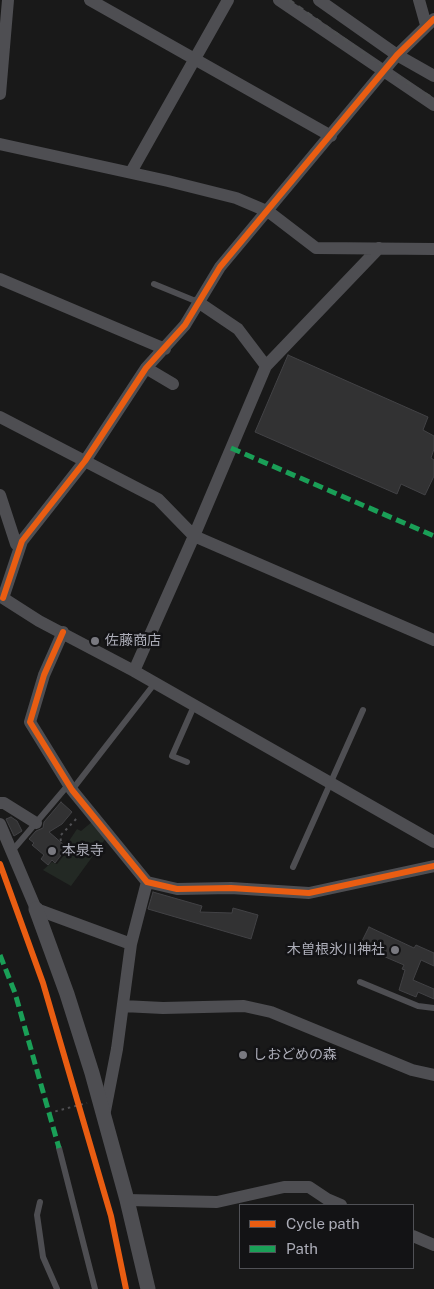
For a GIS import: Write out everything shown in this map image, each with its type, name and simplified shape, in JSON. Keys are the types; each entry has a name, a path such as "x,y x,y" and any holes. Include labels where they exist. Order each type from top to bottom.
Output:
{"street":[{"path":"0,94 8,0"},
{"path":"90,0 331,136"},
{"path":"130,172 228,0"},
{"path":"279,0 434,105"},
{"path":"319,0 397,55 434,76"},
{"path":"419,0 431,23 397,55 269,212 220,267 185,325 146,368 84,461 45,510 19,547 2,597 39,621 134,671 434,842"},
{"path":"0,144 130,172 236,198 269,212 316,248 434,249"},
{"path":"134,671 266,366 379,248"},
{"path":"0,279 165,349"},
{"path":"198,302 238,329 266,366"},
{"path":"146,368 173,384"},
{"path":"0,417 158,499 194,536 434,640"},
{"path":"0,494 16,544 19,547"},
{"path":"63,632 44,675 30,722 71,787 146,882 177,889 231,888 309,893 434,866"},
{"path":"0,804 4,803 36,823"},
{"path":"0,824 36,909 67,994 104,1116 127,1200 148,1289"},
{"path":"104,1116 123,1006 131,944 146,882"},
{"path":"36,909 131,944"},
{"path":"123,1006 162,1008 244,1006 262,1010 412,1070 434,1075"},
{"path":"127,1200 217,1202 284,1187 309,1187 339,1204"},
{"path":"414,1236 434,1245"}],"lane":[{"path":"154,284 198,302"},
{"path":"12,851 71,787 155,683"},
{"path":"187,762 172,756 194,706"},
{"path":"293,867 363,710"},
{"path":"360,982 418,1006 434,1008"},
{"path":"59,1148 95,1289"},
{"path":"40,1202 38,1215 43,1257 58,1289"}],"path":[{"path":"61,841 60,836 86,807"},
{"path":"76,1096 82,1115"},
{"path":"49,1113 99,1100"}],"shaded area":[{"path":"93,821 106,838 71,886 43,870 52,862 57,864 68,850 65,847 77,829 81,831"}],"building":[{"path":"288,355 428,417 423,430 434,436 434,449 431,458 434,460 434,476 425,495 401,484 397,494 255,432"},
{"path":"61,802 72,812 62,824 49,832 64,845 62,847 65,850 55,863 52,860 48,865 41,859 44,855 32,845 34,843 29,839 36,831 43,828 44,822"},
{"path":"11,817 17,821 22,831 14,836 6,819"},
{"path":"153,892 202,906 200,912 232,913 233,908 258,915 251,939 148,909"},
{"path":"369,927 414,948 416,945 434,953 434,966 421,960 413,980 434,989 434,999 418,992 416,997 399,990 405,970 402,969 404,965 383,956 385,953 361,943"}],"railway":[{"path":"289,0 395,75 434,99"}],"marked path":[{"path":"231,448 434,536"},
{"path":"0,955 15,993 59,1148"}],"cycle path":[{"path":"3,598 22,541 85,461 146,368 185,325 220,267 397,55 434,19"},
{"path":"63,632 44,675 30,722 72,790 147,882 177,889 231,888 309,893 434,866"},
{"path":"0,864 43,983 111,1216 126,1289"}],"place":[{"name":"佐藤商店","path":"95,641"},
{"name":"本泉寺","path":"52,851"},
{"name":"木曽根氷川神社","path":"395,950"},
{"name":"しおどめの森","path":"243,1055"}]}
